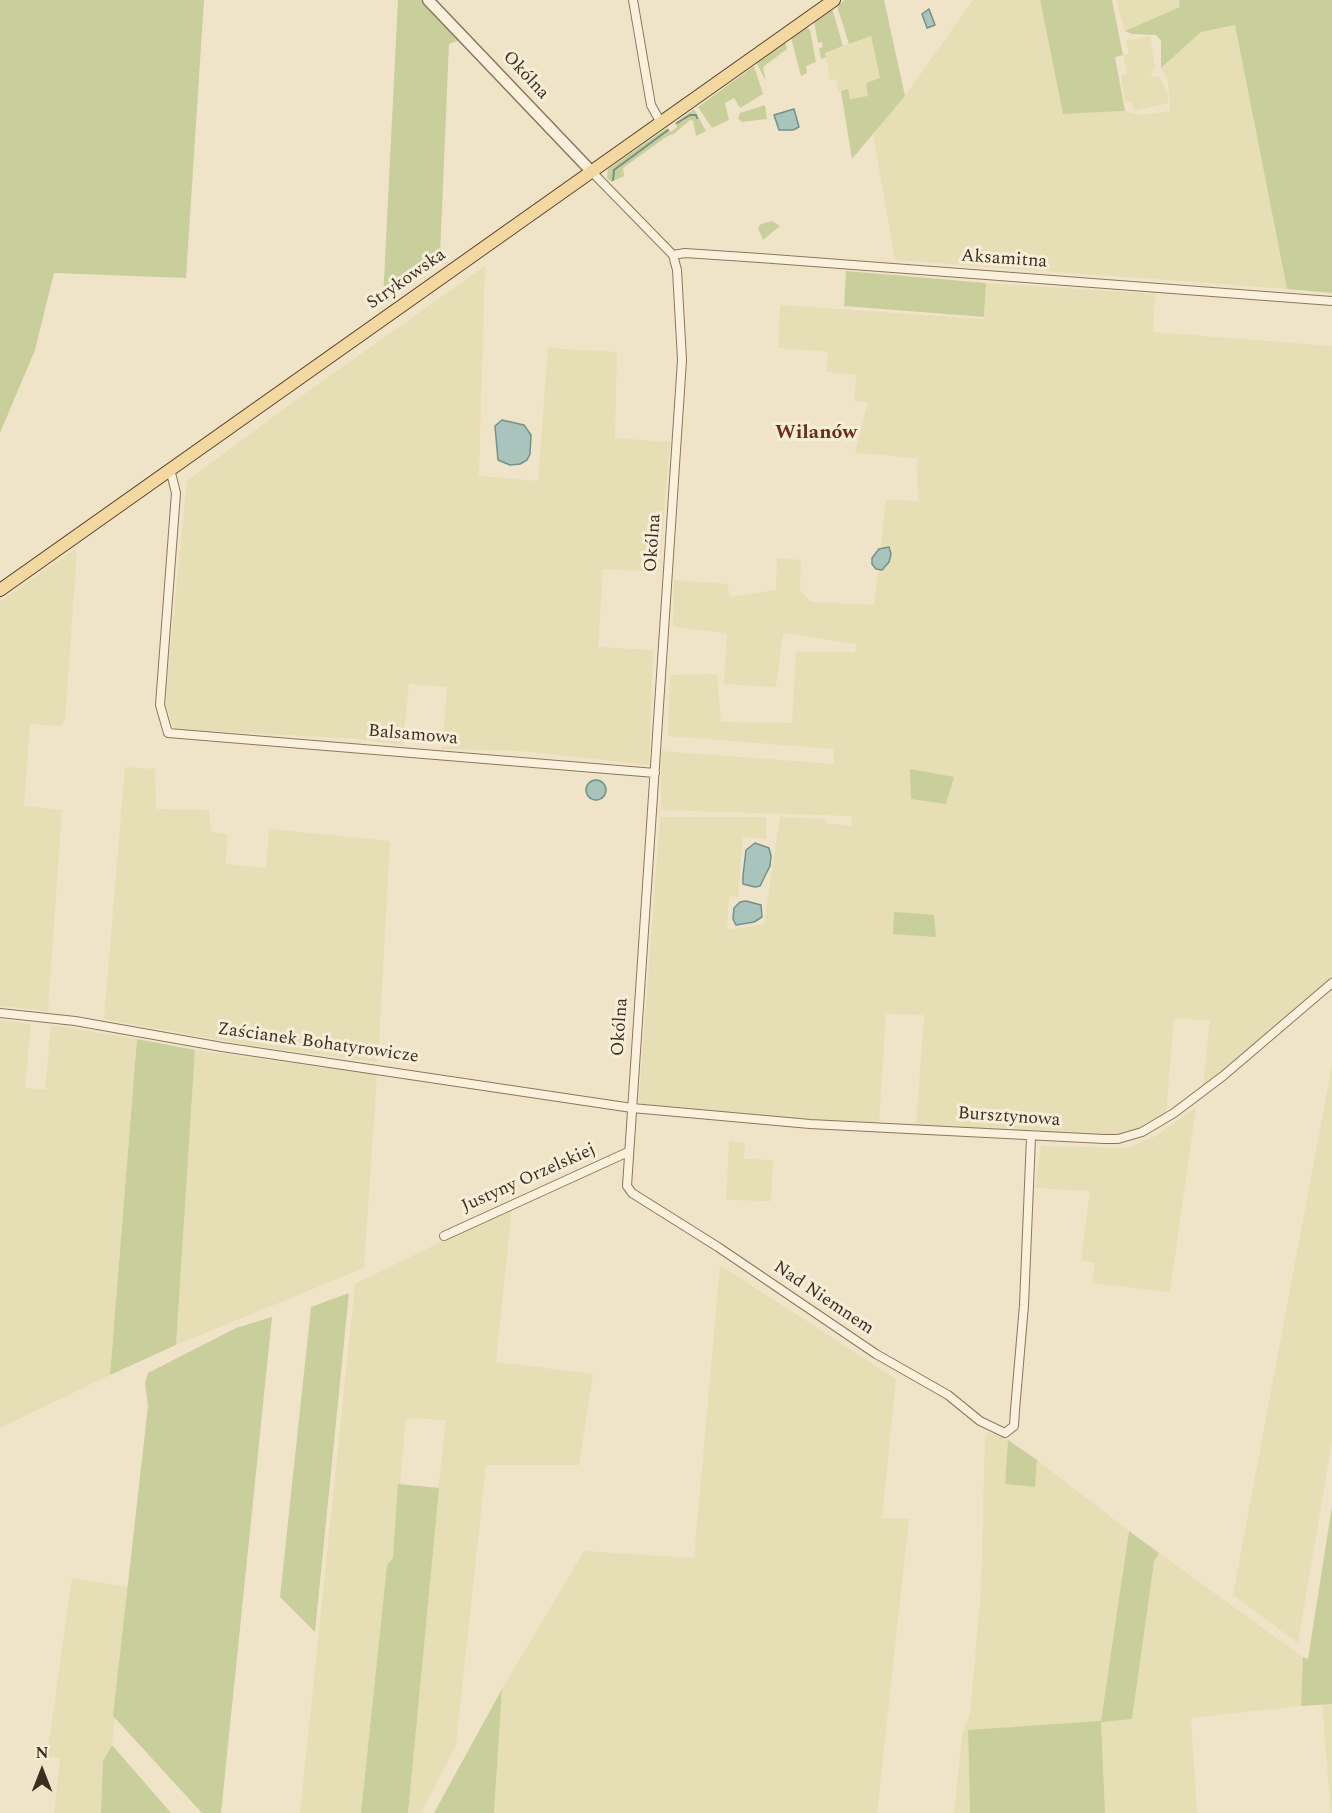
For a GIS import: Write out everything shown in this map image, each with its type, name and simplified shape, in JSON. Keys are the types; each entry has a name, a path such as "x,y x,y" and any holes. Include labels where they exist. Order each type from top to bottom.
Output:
{"main road":[{"name":"Strykowska","path":"0,590 834,0"}],"street":[{"name":"Okólna","path":"428,0 673,255 677,270 682,360 627,1186"},
{"path":"633,0 651,105 661,123"},
{"name":"Aksamitna","path":"673,255 685,253 760,258 1332,302"},
{"name":"Balsamowa","path":"170,469 176,492 160,705 168,733 655,773"},
{"name":"Bursztynowa","path":"632,1108 810,1124 1030,1137 1118,1139 1154,1126 1223,1076 1332,983"},
{"name":"Zaścianek Bohatyrowicze","path":"0,1012 75,1021 222,1047 632,1108"},
{"name":"Nad Niemnem","path":"627,1186 632,1193 718,1246 866,1348 948,1395 980,1421 1005,1433 1014,1426 1024,1305 1030,1137"},
{"name":"Justyny Orzelskiej","path":"444,1236 628,1152"}],"shaded area":[{"path":"973,0 1040,0 1063,114 1125,111 1141,115 1170,111 1168,80 1161,68 1201,32 1235,25 1287,289 895,260 873,134 905,96"},
{"path":"1116,0 1179,0 1181,7 1125,31"},
{"path":"871,36 880,79 871,81 869,96 850,100 848,89 838,91 836,79 830,80 825,53"},
{"path":"1150,36 1155,67 1151,73 1152,77 1159,76 1168,95 1168,103 1134,111 1132,101 1125,103 1121,75 1127,74 1123,55 1129,53 1126,41"},
{"path":"485,266 479,476 538,481 548,348 617,352 615,438 670,442 659,572 603,569 598,647 653,650 649,765 520,751 442,749 447,687 409,684 403,745 360,739 174,729 165,702 187,481 300,397"},
{"path":"986,283 1155,294 1153,332 1332,346 1332,979 1203,1086 1210,1021 1174,1018 1166,1114 1145,1127 1120,1134 1072,1136 916,1127 924,1015 886,1014 879,1125 827,1123 641,1104 639,1098 660,817 766,817 766,839 743,837 738,897 729,896 727,930 764,924 780,817 825,819 826,823 852,826 851,816 661,810 661,751 834,764 833,749 668,736 670,675 717,674 721,722 792,723 796,652 855,652 856,644 783,633 776,687 724,684 727,633 673,627 674,580 727,584 730,597 776,590 777,558 801,560 800,590 811,602 874,605 886,500 918,501 917,458 855,453 868,402 854,401 856,375 826,372 828,352 778,348 780,305 984,319"},
{"path":"74,550 77,551 65,720 61,726 30,724 24,806 62,810 48,1011 0,1006 0,601"},
{"path":"125,767 155,769 156,809 209,810 211,832 227,834 226,864 266,868 269,829 390,841 378,1062 254,1046 104,1019"},
{"path":"0,1020 31,1024 25,1088 45,1089 51,1025 137,1039 110,1375 0,1428"},
{"path":"195,1050 377,1075 364,1268 176,1345"},
{"path":"1332,1065 1332,1441 1298,1643 1233,1595"},
{"path":"1196,1107 1170,1292 1092,1283 1095,1263 1081,1260 1090,1191 1035,1188 1041,1146 1127,1148 1156,1136"},
{"path":"729,1141 745,1143 744,1159 773,1160 771,1201 726,1200"},
{"path":"512,1207 496,1362 593,1374 579,1465 486,1465 456,1745 421,1813 408,1813 430,1563 446,1420 406,1418 393,1559 387,1566 361,1813 300,1813 355,1284"},
{"path":"720,1265 896,1379 882,1518 909,1519 877,1813 494,1813 502,1689 584,1551 694,1558"},
{"path":"988,1432 1008,1440 1005,1484 1035,1486 1037,1460 1129,1531 1102,1721 1154,1561 1159,1553 1303,1657 1301,1706 1191,1718 1197,1813 1105,1813 1104,1791 968,1730 970,1813 954,1813 962,1735 970,1714 981,1590 985,1437"},
{"path":"72,1578 128,1587 112,1745 103,1761 101,1813 54,1813 60,1758 47,1756"},
{"path":"1322,1704 1332,1704 1332,1813 1331,1813"}],"green space":[{"path":"0,0 204,0 186,278 54,273 35,350 0,433"},
{"path":"398,0 421,0 460,40 449,44 440,255 436,263 389,301 383,299"},
{"path":"845,0 884,0 905,96 852,159 841,91 848,89 850,99 868,96 866,83 880,78 871,36 849,44 837,6"},
{"path":"1040,0 1112,0 1123,55 1115,57 1125,111 1063,114"},
{"path":"1179,0 1332,0 1332,293 1287,289 1235,25 1201,32 1161,68 1161,41 1156,35 1132,34 1125,31 1180,7"},
{"path":"832,8 843,46 825,53 826,57 821,59 819,48 823,47 822,42 818,43 814,21"},
{"path":"806,27 810,30 816,62 806,66 807,73 801,76 791,38"},
{"path":"785,42 787,49 763,67 766,81 756,62"},
{"path":"754,66 763,94 740,108 734,98 725,103 729,120 712,128 698,107"},
{"path":"765,105 767,119 742,122 738,119 740,113"},
{"path":"694,109 706,131 696,136 693,121 690,120 675,133 623,168 624,176 611,182 607,178 608,169 667,128 671,132 677,127 675,123"},
{"path":"772,221 780,226 763,240 758,228 761,224"},
{"path":"846,271 986,283 984,317 844,306"},
{"path":"910,769 954,777 946,804 911,799"},
{"path":"894,912 934,915 936,937 893,934"},
{"path":"137,1039 195,1050 176,1345 110,1375"},
{"path":"349,1293 315,1632 280,1597 311,1307"},
{"path":"272,1317 221,1813 202,1813 113,1716 148,1406 145,1383 148,1373 236,1328"},
{"path":"1008,1440 1037,1460 1035,1487 1005,1484"},
{"path":"398,1484 439,1488 408,1813 361,1813 387,1565 393,1558"},
{"path":"1332,1506 1332,1704 1301,1706 1303,1657 1308,1659"},
{"path":"1129,1531 1159,1553 1154,1561 1132,1719 1101,1722 1105,1813 970,1813 968,1730 1101,1721"},
{"path":"502,1689 494,1813 434,1813"},
{"path":"112,1745 171,1813 101,1813 103,1761"}],"water":[{"path":"929,9 935,25 927,28 922,14"},
{"path":"794,109 799,127 793,130 779,130 774,115"},
{"path":"502,420 524,425 531,435 530,454 527,460 520,464 510,465 498,460 495,426"},
{"path":"889,547 891,554 889,562 882,570 876,569 872,564 872,558 879,549"},
{"path":"592,780 600,780 606,786 606,794 600,800 592,800 586,794 586,786"},
{"path":"755,843 769,848 771,856 770,866 760,886 755,887 743,884 743,876 746,850"},
{"path":"746,901 761,905 762,917 754,922 736,925 733,919 734,908 740,902"}],"waterway":[{"path":"677,123 690,115 696,115 697,118"},
{"path":"613,180 614,170 668,130"}],"district":[{"name":"Wilanów","path":"816,434"}]}
